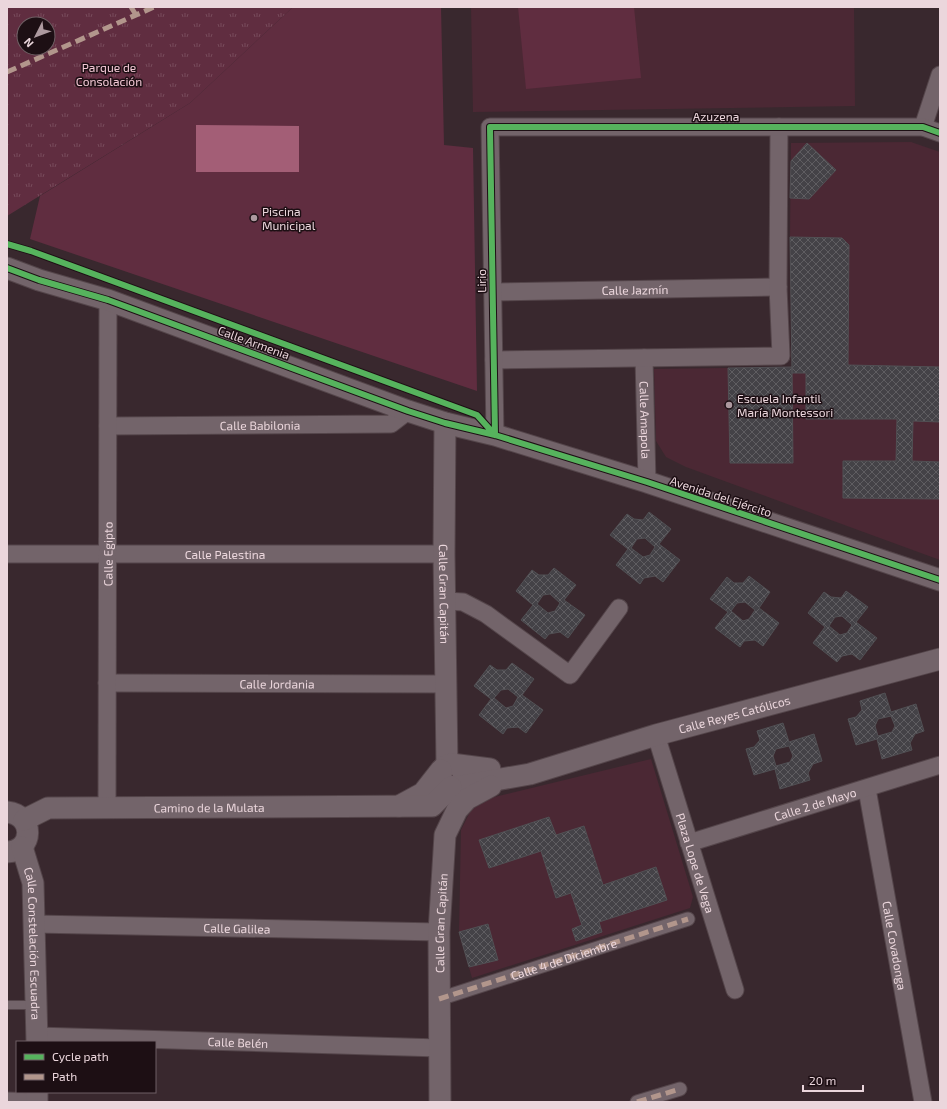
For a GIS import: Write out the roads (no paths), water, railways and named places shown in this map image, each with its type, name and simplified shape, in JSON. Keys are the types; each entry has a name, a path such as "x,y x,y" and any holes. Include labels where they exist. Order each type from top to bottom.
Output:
{"street":[{"path":"923,127 940,75"},
{"name":"Azuzena","path":"490,127 923,127 940,133"},
{"name":"Lirio","path":"490,127 495,435"},
{"path":"494,360 781,356 778,287 779,127"},
{"name":"Calle Armenia","path":"7,268 40,280 108,300 408,411 445,423 495,435"},
{"name":"Calle Jazmín","path":"493,292 778,287"},
{"name":"Calle Egipto","path":"107,808 108,300"},
{"name":"Calle Amapola","path":"644,358 647,482"},
{"name":"Calle Babilonia","path":"108,426 391,424 408,411"},
{"name":"Calle Gran Capitán","path":"445,423 444,554 446,601 446,731 454,777 457,810"},
{"name":"Avenida del Ejército","path":"495,435 647,482 940,580"},
{"name":"Calle Palestina","path":"7,554 444,554"},
{"path":"446,601 463,602 486,614 570,675 619,608"},
{"name":"Calle Reyes Católicos","path":"454,777 510,778 530,774 656,736 940,659"},
{"name":"Calle Jordania","path":"107,683 446,684"},
{"name":"Calle Reyes Católicos","path":"446,731 462,750 490,768"},
{"name":"Plaza Lope de Vega","path":"656,736 735,990"},
{"name":"Calle 2 de Mayo","path":"689,843 867,789 940,765"},
{"name":"Calle Reyes Católicos","path":"454,777 490,768 530,774"},
{"name":"Camino de la Mulata","path":"16,816 48,808 432,806 454,777"},
{"name":"Calle Gran Capitán","path":"440,1102 439,932 445,834 457,810 467,799 510,778"},
{"name":"Calle Covadonga","path":"867,789 923,1102"},
{"path":"14,849 25,842 28,831 16,816"},
{"name":"Calle Constelación Escuadra","path":"14,849 33,883 37,1039"},
{"name":"Calle 4 de Diciembre","path":"439,999 688,919"},
{"name":"Calle Galilea","path":"35,924 439,932"},
{"name":"Calle Belén","path":"37,1039 126,1041"},
{"name":"Calle Belén","path":"156,1042 439,1048"},
{"path":"637,1102 680,1089"},
{"path":"7,1101 37,1102"}],"lane":[{"path":"7,1005 36,1005"}],"place":[{"name":"Piscina Municipal","path":"254,218"},
{"name":"Escuela Infantil María Montessori","path":"729,405"}],"park label":[{"name":"Parque de Consolación","path":"109,74"}]}
